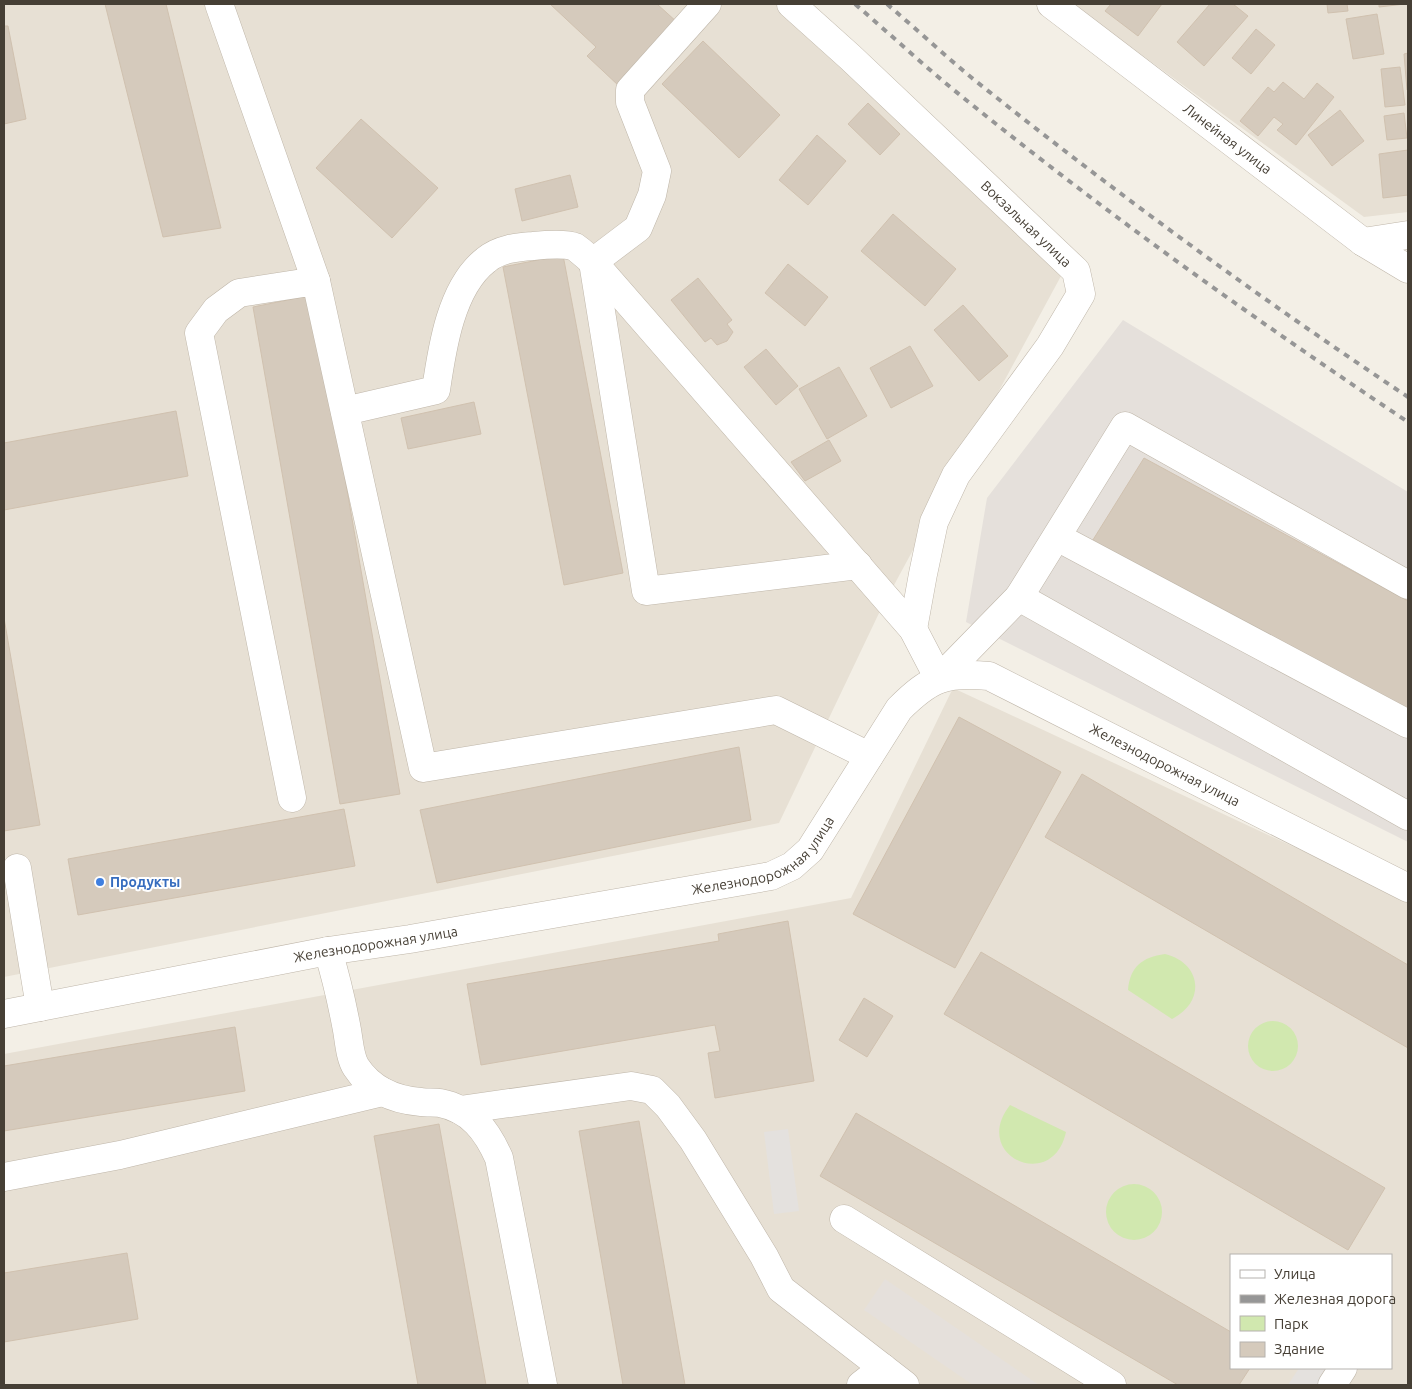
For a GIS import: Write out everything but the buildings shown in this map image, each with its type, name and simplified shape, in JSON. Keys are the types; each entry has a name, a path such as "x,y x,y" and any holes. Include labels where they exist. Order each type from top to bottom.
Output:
{"street":[{"path":"219,4 316,281 423,768 776,710 869,756"},
{"path":"592,262 638,228 652,195 657,171 630,102 630,90 707,4"},
{"name":"Вокзальная улица","path":"791,4 850,57 1076,271 1081,294 1050,346 956,475 934,522 914,629"},
{"name":"Линейная улица","path":"1051,4 1363,242 1408,269"},
{"path":"1363,242 1408,235"},
{"path":"345,411 436,390 443,345 453,312 469,276 487,259 507,249 550,245 574,247 592,262 914,629 939,679 1019,597 1125,426 1408,585"},
{"path":"592,262 646,591 858,565"},
{"path":"292,798 199,333 216,310 239,293 316,281"},
{"path":"1057,536 1408,724"},
{"path":"1019,597 1408,816"},
{"name":"Железнодорожная улица","path":"4,1014 328,951 410,939 770,876 792,866 810,850 899,709 917,691 939,679 964,674 989,676 1408,888"},
{"path":"17,868 40,1007"},
{"path":"328,951 338,984 355,1065 371,1085 393,1098 440,1103 460,1110 477,1122 490,1139 498,1158 543,1385"},
{"path":"460,1110 631,1086 652,1090 668,1106 693,1140 764,1256 780,1289 905,1385"},
{"path":"4,1177 120,1155 383,1092"},
{"path":"844,1219 1112,1385"},
{"path":"861,1385 883,1368"},
{"path":"1332,1385 1343,1369"}],"shaded area":[{"path":"4,4 783,4 1061,276 880,611 779,823 4,977"},
{"path":"1072,4 1408,4 1408,212 1364,217"},
{"path":"1123,320 1408,492 1408,842 966,622 987,498"},
{"path":"953,688 1408,900 1408,1385 4,1385 4,1054 851,898"},
{"path":"788,1129 799,1211 774,1214 764,1132"},
{"path":"885,1279 1039,1385 973,1385 864,1310"},
{"path":"1298,1369 1340,1369 1329,1385 1288,1385"}],"green space":[{"path":"1165,954 1177,959 1186,966 1192,974 1195,984 1190,1003 1183,1012 1172,1019 1128,990 1131,975 1139,964 1157,955"},
{"path":"1268,1021 1278,1021 1291,1028 1298,1041 1298,1051 1291,1064 1278,1071 1268,1071 1259,1067 1252,1060 1248,1051 1248,1041 1252,1032 1259,1025"},
{"path":"1010,1105 1066,1132 1058,1150 1046,1161 1032,1164 1018,1160 1007,1152 1000,1139 1000,1123"},
{"path":"1128,1184 1140,1184 1150,1188 1158,1196 1162,1212 1158,1228 1150,1236 1140,1240 1128,1240 1118,1236 1110,1228 1106,1218 1106,1206 1110,1196 1118,1188"}],"railway":[{"path":"855,4 947,84 1124,223 1293,344 1408,422"},
{"path":"887,4 972,78 1132,202 1296,321 1408,397"}],"place":[{"name":"Продукты","path":"100,882"}]}
